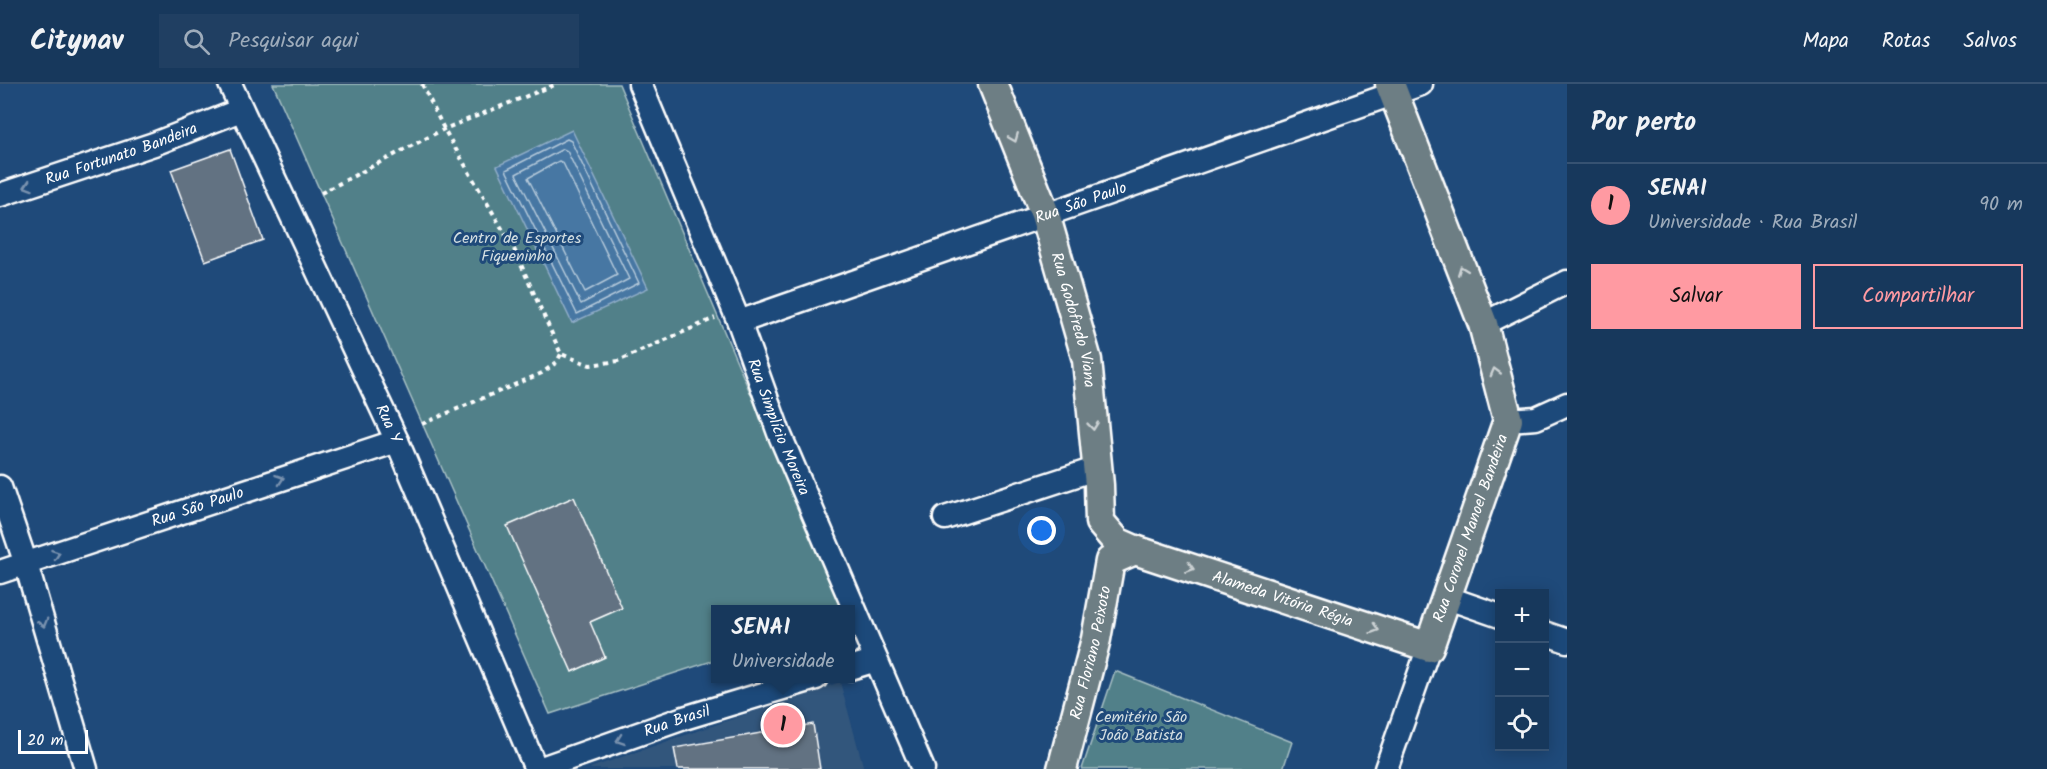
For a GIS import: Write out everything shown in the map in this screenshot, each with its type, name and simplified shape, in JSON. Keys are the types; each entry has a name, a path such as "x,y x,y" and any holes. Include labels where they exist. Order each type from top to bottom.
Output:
{"main road":[{"name":"Rua Godofredo Viana","path":"993,84 1045,214 1087,360 1098,468 1100,522 1117,542 1135,550"},
{"name":"Rua Coronel Manoel Bandeira","path":"1392,89 1483,324 1508,420 1429,647"},
{"name":"Alameda Vitória Régia","path":"1135,550 1429,647"},
{"name":"Rua Floriano Peixoto","path":"1062,769 1096,639 1110,561 1135,550"}],"street":[{"name":"Rua Y","path":"230,84 398,441 537,769"},
{"name":"Rua Simplício Moreira","path":"640,84 739,322 779,433 852,605"},
{"name":"Rua São Paulo","path":"739,322 1392,89 1421,84"},
{"name":"Rua Fortunato Bandeira","path":"0,195 154,144 241,110"},
{"path":"1483,324 1567,282"},
{"path":"1508,420 1536,418 1567,404"},
{"name":"Rua São Paulo","path":"0,572 398,441"},
{"path":"945,518 1098,468"},
{"path":"0,487 26,564 86,769"},
{"path":"1448,597 1495,614"},
{"name":"Rua Simplício Moreira","path":"855,611 923,769"},
{"path":"1549,634 1567,641"},
{"name":"Rua Coronel Manoel Bandeira","path":"1386,769 1429,647"},
{"path":"855,666 876,660"},
{"name":"Rua Brasil","path":"537,769 684,718 800,683"}],"path":[{"path":"422,84 444,129 514,249 561,354 590,365 618,361 717,317"},
{"path":"321,193 444,129 557,84"},
{"path":"422,424 542,373 557,362 561,354"}],"shaded area":[{"path":"840,683 864,769 591,769"}],"green space":[{"name":"Centro de Esportes Fiqueninho","path":"273,84 619,84 840,605 711,605 711,661 550,714"},
{"name":"Cemitério São João Batista","path":"1115,671 1292,742 1283,769 1082,769"}],"water":[{"path":"572,130 648,288 572,323 497,166"}],"building":[{"path":"230,149 263,240 205,261 171,170"},
{"path":"574,497 622,608 590,622 605,657 572,672 507,526"},
{"path":"813,724 820,769 678,769 674,748"}],"place":[{"name":"SENAI","path":"783,725"}]}
